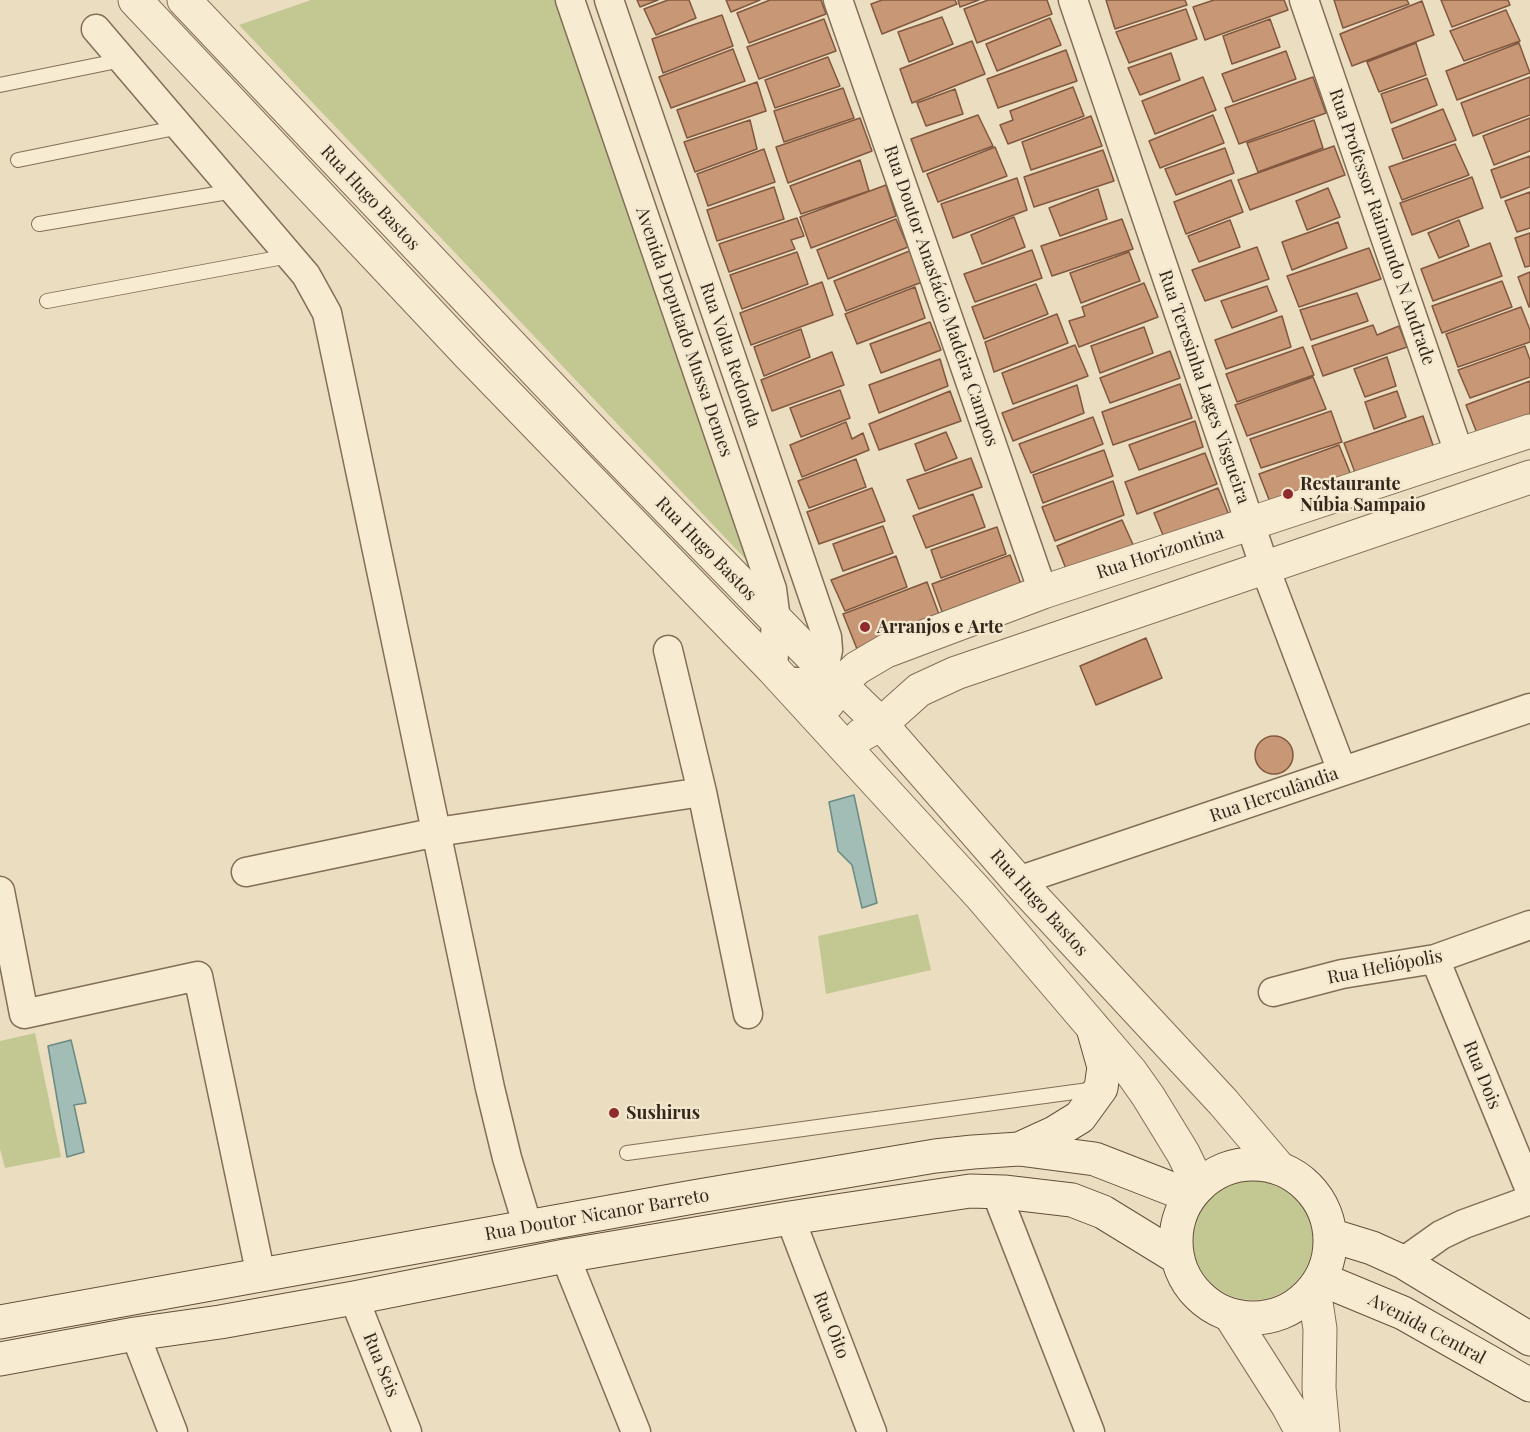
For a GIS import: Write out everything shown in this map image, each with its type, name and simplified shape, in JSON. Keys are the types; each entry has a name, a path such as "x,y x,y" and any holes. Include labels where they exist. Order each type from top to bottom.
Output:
{"street":[{"path":"135,0 470,356 779,675 980,895 1131,1072 1183,1153 1194,1191"},
{"name":"Rua Hugo Bastos","path":"184,0 463,296 776,620 881,724 1018,881 1223,1102 1279,1168"},
{"name":"Avenida Deputado Mussa Demes","path":"570,0 772,589 779,675"},
{"name":"Rua Volta Redonda","path":"609,0 824,629 832,677"},
{"name":"Rua Doutor Anastácio Madeira Campos","path":"838,0 1043,592"},
{"name":"Rua Teresinha Lages Visgueira","path":"1073,0 1265,568 1342,771"},
{"name":"Rua Professor Raimundo N Andrade","path":"1304,0 1459,453"},
{"path":"96,29 306,275 327,313 490,1089 507,1158 528,1227"},
{"name":"Rua Horizontina","path":"829,728 825,708 832,677 857,668 886,651 1043,592 1530,431"},
{"path":"829,728 849,737 866,734 881,724 919,690 956,673 1530,477"},
{"path":"668,650 702,792 748,1014"},
{"path":"779,675 805,682 832,677"},
{"name":"Rua Herculândia","path":"1018,881 1530,708"},
{"path":"246,872 437,832 702,792"},
{"path":"0,891 24,1014 198,976 261,1276"},
{"name":"Rua Heliópolis","path":"1273,992 1342,974 1435,959 1530,925"},
{"name":"Rua Dois","path":"1435,959 1530,1190"},
{"path":"1019,1149 1054,1133 1080,1117 1101,1088 1104,1067 1093,1028"},
{"name":"Rua Doutor Nicanor Barreto","path":"0,1322 935,1156 1019,1149 1095,1159 1194,1191"},
{"path":"1257,1164 1279,1168 1298,1178 1314,1194 1325,1213 1330,1235 1329,1254 1317,1284 1297,1305 1276,1315 1253,1319 1230,1315 1206,1302 1189,1282 1178,1258 1177,1232 1184,1207 1194,1191 1216,1173 1236,1166 1257,1164"},
{"name":"Rua Doutor Nicanor Barreto","path":"0,1359 354,1298 565,1256 790,1218 970,1191 1072,1200 1103,1212 1178,1258"},
{"path":"996,1192 1090,1432"},
{"path":"1403,1262 1441,1235 1464,1224 1530,1200"},
{"name":"Rua Oito","path":"790,1218 872,1432"},
{"path":"1330,1235 1372,1248 1403,1262 1530,1339"},
{"path":"565,1256 636,1432"},
{"path":"212,1284 220,1322"},
{"path":"1317,1284 1320,1329 1319,1388 1323,1432"},
{"name":"Avenida Central","path":"1317,1284 1403,1313 1530,1385"},
{"name":"Rua Seis","path":"354,1298 407,1432"},
{"path":"40,1315 49,1350"},
{"path":"1230,1315 1302,1432"},
{"path":"135,1334 173,1432"}],"lane":[{"path":"0,85 122,60"},
{"path":"18,160 180,127"},
{"path":"39,224 234,191"},
{"path":"47,301 290,256"},
{"path":"627,1153 1101,1088"}],"green space":[{"path":"311,0 559,0 754,568 239,25"},
{"path":"918,914 931,970 826,994 818,936"},
{"path":"35,1033 61,1157 5,1168 0,1149 0,1041"},
{"path":"1253,1180 1276,1184 1296,1197 1309,1217 1313,1240 1309,1263 1296,1283 1276,1296 1253,1300 1230,1296 1210,1283 1197,1263 1193,1240 1197,1217 1210,1197 1230,1184"}],"water":[{"path":"854,795 877,903 862,908 852,865 838,851 829,802"},
{"path":"71,1040 86,1103 74,1105 84,1152 67,1157 48,1046"}],"building":[{"path":"637,0 658,0 640,7"},
{"path":"668,0 689,0 696,18 656,35 644,9"},
{"path":"726,0 760,0 731,12"},
{"path":"770,0 821,0 826,14 749,43 737,13"},
{"path":"882,0 955,0 957,4 882,34 871,4"},
{"path":"958,0 979,0 960,7"},
{"path":"988,0 1047,0 1052,14 977,43 964,9"},
{"path":"1106,0 1185,0 1187,5 1115,29"},
{"path":"1214,0 1284,0 1288,10 1205,40 1193,7"},
{"path":"1334,0 1407,0 1409,4 1343,28"},
{"path":"1441,0 1508,0 1510,5 1452,27"},
{"path":"1422,1 1434,35 1352,66 1340,34"},
{"path":"1186,9 1197,39 1129,63 1116,32"},
{"path":"1506,10 1520,41 1464,61 1450,31"},
{"path":"722,15 733,46 663,73 652,39"},
{"path":"942,17 953,44 909,62 898,32"},
{"path":"1050,18 1061,45 997,71 986,44"},
{"path":"824,19 836,51 759,79 747,47"},
{"path":"1270,19 1280,47 1232,64 1223,36"},
{"path":"972,41 985,74 912,103 900,69"},
{"path":"1416,43 1426,75 1379,92 1367,62"},
{"path":"1519,43 1530,73 1457,100 1446,71"},
{"path":"733,49 745,81 671,108 659,77"},
{"path":"1066,50 1077,81 998,108 987,79"},
{"path":"1286,51 1296,79 1233,102 1222,74"},
{"path":"1171,53 1180,80 1140,95 1128,68"},
{"path":"828,57 840,86 775,108 765,80"},
{"path":"1203,77 1216,110 1155,134 1142,101"},
{"path":"1313,77 1326,113 1239,144 1225,108"},
{"path":"1530,77 1530,115 1473,136 1461,103"},
{"path":"1427,78 1437,105 1391,123 1381,94"},
{"path":"757,82 766,111 687,138 677,110"},
{"path":"1073,87 1084,116 1008,144 1000,125 1013,120 1010,111"},
{"path":"843,88 854,118 784,142 774,111"},
{"path":"955,89 963,114 926,126 917,103"},
{"path":"1443,109 1456,140 1403,159 1392,129"},
{"path":"978,115 993,146 923,172 911,139"},
{"path":"1213,115 1224,143 1160,168 1149,141"},
{"path":"1091,116 1102,146 1031,170 1022,142"},
{"path":"860,118 872,151 788,183 776,147"},
{"path":"1530,118 1530,151 1494,165 1483,136"},
{"path":"750,120 757,149 695,172 684,142"},
{"path":"1314,120 1323,148 1258,172 1247,143"},
{"path":"1455,144 1469,175 1402,200 1389,167"},
{"path":"1334,146 1345,175 1250,210 1238,180"},
{"path":"995,147 1007,176 938,202 927,174"},
{"path":"1225,148 1234,173 1176,195 1165,169"},
{"path":"764,149 775,182 708,206 697,174"},
{"path":"1103,150 1114,181 1034,207 1024,177"},
{"path":"1530,156 1530,187 1501,198 1491,170"},
{"path":"860,160 869,191 801,214 790,186"},
{"path":"1472,177 1483,208 1412,235 1400,203"},
{"path":"1017,178 1027,210 953,238 941,204"},
{"path":"1231,180 1243,212 1186,234 1174,202"},
{"path":"886,185 896,216 811,248 800,217"},
{"path":"774,187 784,219 717,241 707,210"},
{"path":"1328,188 1340,217 1307,230 1296,201"},
{"path":"1098,189 1107,219 1060,236 1049,208"},
{"path":"1530,192 1530,228 1517,232 1505,201"},
{"path":"1014,217 1025,247 982,264 971,235"},
{"path":"797,218 804,236 791,240 795,249 729,272 719,244"},
{"path":"896,219 908,247 828,279 817,250"},
{"path":"1122,219 1133,249 1052,276 1041,246"},
{"path":"1230,220 1240,247 1199,262 1188,236"},
{"path":"1459,220 1469,246 1439,258 1428,233"},
{"path":"1338,222 1347,248 1292,270 1282,242"},
{"path":"1530,233 1530,266 1525,267 1515,238"},
{"path":"1490,243 1502,276 1433,301 1421,269"},
{"path":"1257,247 1269,279 1205,301 1192,270"},
{"path":"1369,248 1381,279 1299,307 1287,276"},
{"path":"912,250 925,281 846,311 834,281"},
{"path":"1032,250 1042,278 975,302 964,274"},
{"path":"797,252 808,284 742,309 730,275"},
{"path":"1129,252 1140,281 1081,303 1070,273"},
{"path":"1530,272 1530,307 1529,307 1518,277"},
{"path":"1502,281 1512,307 1442,333 1432,306"},
{"path":"822,282 833,315 751,345 740,313"},
{"path":"1144,283 1158,317 1079,347 1069,321 1085,316 1082,307"},
{"path":"1036,284 1048,314 984,339 972,307"},
{"path":"1267,286 1277,311 1232,328 1221,301"},
{"path":"915,287 925,318 857,344 845,314"},
{"path":"1357,293 1368,321 1311,340 1300,310"},
{"path":"1521,307 1530,330 1530,342 1458,367 1446,334"},
{"path":"1057,314 1068,343 994,372 985,342"},
{"path":"1282,316 1291,347 1226,369 1215,340"},
{"path":"930,322 941,350 881,373 870,344"},
{"path":"1373,325 1377,335 1399,326 1407,347 1323,376 1312,346"},
{"path":"1144,327 1153,353 1100,373 1091,346"},
{"path":"801,329 810,357 764,376 754,347"},
{"path":"1075,345 1088,376 1013,404 1002,373"},
{"path":"1525,346 1530,360 1530,377 1470,398 1458,370"},
{"path":"1303,347 1314,375 1237,402 1226,374"},
{"path":"1170,351 1180,378 1110,403 1100,378"},
{"path":"832,352 844,385 772,411 761,380"},
{"path":"1387,357 1396,386 1365,397 1354,369"},
{"path":"940,359 948,386 879,413 869,385"},
{"path":"1313,377 1326,409 1247,436 1235,405"},
{"path":"1530,381 1530,423 1480,441 1466,405"},
{"path":"1180,384 1192,418 1113,445 1102,412"},
{"path":"1077,385 1084,413 1013,441 1002,413"},
{"path":"840,390 850,418 801,437 790,408"},
{"path":"950,391 961,421 879,450 869,424"},
{"path":"1397,391 1406,417 1374,429 1365,402"},
{"path":"1331,411 1342,442 1261,468 1250,439"},
{"path":"1423,416 1435,451 1357,478 1344,443"},
{"path":"1093,417 1103,444 1031,473 1019,444"},
{"path":"1195,421 1203,447 1139,470 1129,445"},
{"path":"846,422 852,439 863,433 869,450 802,477 790,445"},
{"path":"946,432 957,458 925,471 915,444"},
{"path":"1339,445 1353,480 1272,507 1259,474"},
{"path":"1104,450 1113,476 1043,503 1033,475"},
{"path":"1205,453 1217,484 1137,514 1125,482"},
{"path":"971,458 982,487 919,509 907,480"},
{"path":"856,459 866,487 809,508 798,481"},
{"path":"1113,481 1124,515 1055,541 1042,507"},
{"path":"872,488 885,521 819,544 807,512"},
{"path":"1218,488 1231,520 1167,545 1154,513"},
{"path":"973,494 985,527 926,548 913,516"},
{"path":"1122,520 1135,549 1068,574 1057,546"},
{"path":"883,526 893,553 843,571 833,544"},
{"path":"997,527 1006,554 941,578 931,550"},
{"path":"1010,555 1023,589 945,620 932,584"},
{"path":"896,556 907,587 845,611 831,580"},
{"path":"927,582 940,617 857,649 843,614"},
{"path":"1146,638 1162,678 1096,705 1080,666"},
{"path":"1274,736 1288,741 1293,755 1288,769 1274,774 1260,769 1255,755 1260,741"}],"place":[{"name":"Restaurante Núbia Sampaio","path":"1288,494"},
{"name":"Arranjos e Arte","path":"865,627"},
{"name":"Sushirus","path":"614,1113"}]}
